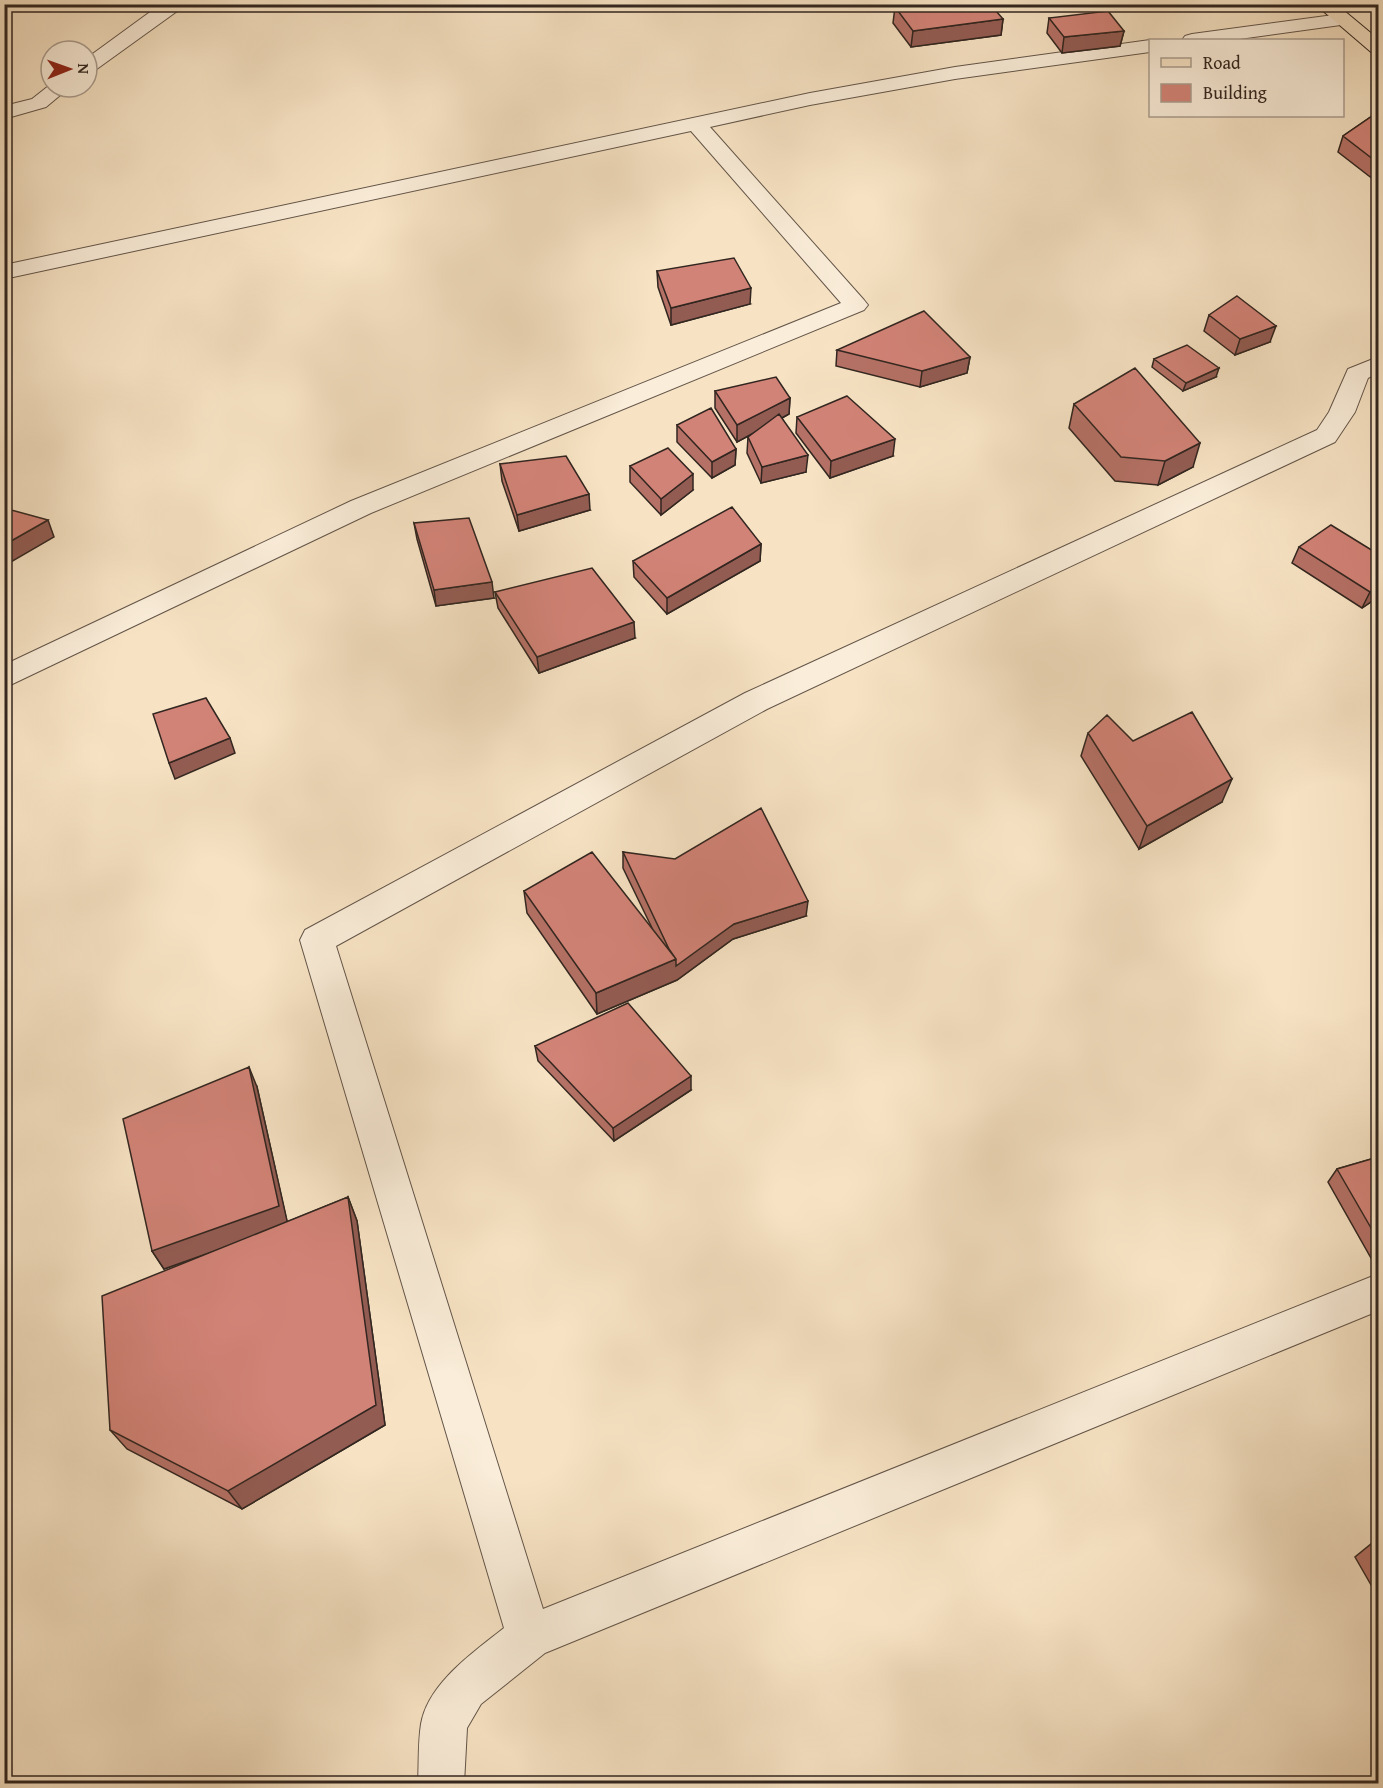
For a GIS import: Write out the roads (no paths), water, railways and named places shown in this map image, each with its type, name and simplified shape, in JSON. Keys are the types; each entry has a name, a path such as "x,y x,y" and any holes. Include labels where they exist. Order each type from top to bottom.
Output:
{"main road":[{"path":"1324,4 1378,48"}],"street":[{"path":"99,58 164,10 178,4"},
{"path":"1199,39 1341,20"},
{"path":"4,272 810,99 955,73 1149,46"},
{"path":"4,113 39,103 44,99"},
{"path":"4,678 361,507 856,305 695,123"},
{"path":"529,1637 317,940 756,701 1326,436 1342,412 1357,374 1378,364"},
{"path":"441,1784 444,1722 465,1688 529,1637 1378,1292"}]}
